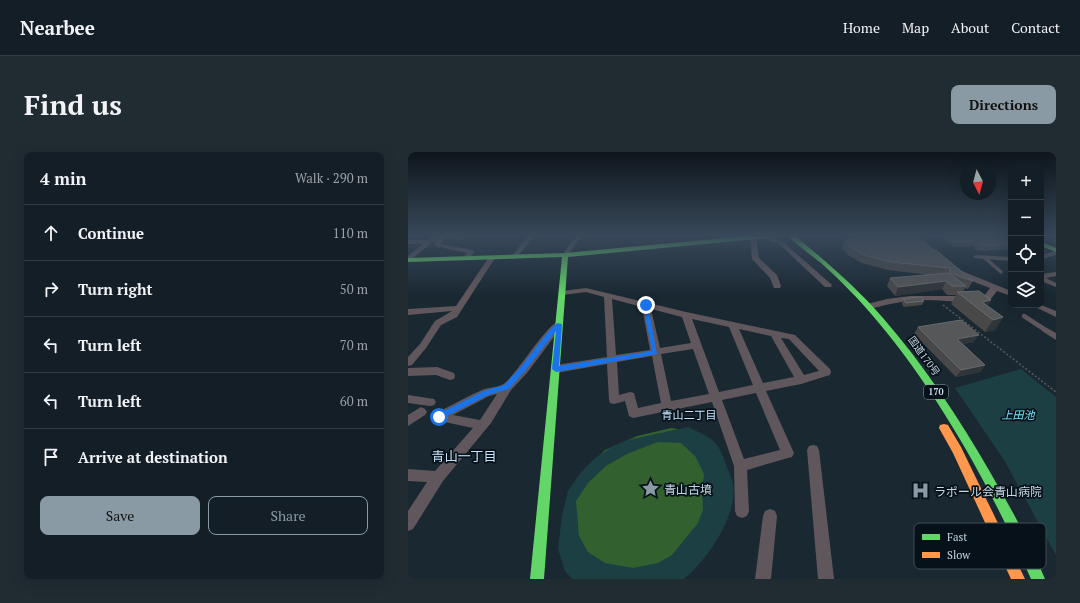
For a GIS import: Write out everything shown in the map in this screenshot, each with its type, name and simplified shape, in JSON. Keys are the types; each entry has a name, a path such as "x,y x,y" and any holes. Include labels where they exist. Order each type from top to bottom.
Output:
{"main road":[{"path":"408,260 550,256"},
{"path":"537,579 566,256"},
{"name":"国道170号","path":"807,256 826,272 855,302 888,341 914,379"},
{"name":"国道170号","path":"817,256 834,270 870,306 899,340 935,391 972,449 1011,523"},
{"path":"938,418 956,450 992,523"},
{"path":"1013,569 1018,579"},
{"name":"国道170号","path":"1034,569 1038,579"},
{"path":"1040,569 1048,579"}],"street":[{"path":"465,259 468,256"},
{"path":"756,256 756,259 774,277 777,286"},
{"path":"796,256 828,285"},
{"path":"980,257 1008,259"},
{"path":"408,364 423,346 438,322 454,315 491,258"},
{"path":"953,268 971,279 1008,293"},
{"path":"1044,276 1056,274"},
{"path":"1044,279 1049,283 1056,285"},
{"path":"870,306 893,299 936,299 977,302 987,298 995,288"},
{"path":"562,293 586,290 608,295 686,315 792,337 826,372 801,380 632,413 630,396 614,400 608,295"},
{"path":"646,305 667,406"},
{"path":"408,312 458,308"},
{"path":"1043,308 1056,314"},
{"path":"686,315 740,466 742,510"},
{"path":"408,524 438,477 483,424 506,387 523,370 550,334 560,324"},
{"path":"732,324 788,453 740,466"},
{"path":"1052,330 1056,337"},
{"path":"774,333 801,380"},
{"path":"556,369 697,345"},
{"path":"408,372 437,371 450,376"},
{"path":"483,424 439,417 486,393 506,387"},
{"path":"408,399 430,402"},
{"path":"408,421 421,412"},
{"path":"813,450 826,579"},
{"path":"408,476 438,477"},
{"path":"763,579 770,516"}],"lane":[{"path":"980,257 1001,272"},
{"path":"1024,316 1052,330"}],"path":[{"path":"936,299 1056,392"}],"green space":[{"path":"671,428 691,431 706,451 706,527 653,571 587,566 573,538 575,505 582,474 605,450 637,436"}],"water":[{"name":"上田池","path":"1021,369 1056,397 1056,555 1046,537 1046,523 1038,523 1004,460 955,388"},
{"path":"688,427 711,439 717,445 721,453 733,484 731,510 726,523 711,549 702,561 684,579 572,579 565,571 558,549 562,515 568,491 581,472 595,458 612,447 628,440","holes":["658,442 681,443 695,456 704,474 702,491 703,510 698,523 672,555 658,563 633,568 605,563 588,552 579,536 576,501 588,483 606,466 627,454"]}],"building":[{"path":"868,256 943,256 973,281 950,273 950,268 891,262"},
{"path":"949,273 966,286 952,286 946,281 898,287 890,278"},
{"path":"979,291 991,300 982,302 1003,317 993,320 957,292"},
{"path":"921,297 924,301 906,303 903,299"},
{"path":"961,320 979,335 957,339 985,365 961,370 918,327"}],"traffic: fast":[{"path":"408,260 536,256"},
{"path":"537,579 565,256"},
{"path":"816,256 853,290 881,320 930,384 973,453 1012,523"},
{"path":"1033,569 1038,579"}],"traffic: slow":[{"path":"944,428 957,450 992,523"},
{"path":"1013,569 1018,579"}],"place":[{"name":"青山古墳","path":"651,489"},
{"name":"ラポール会青山病院","path":"921,491"}],"district":[{"name":"青山二丁目","path":"689,415"},
{"name":"青山一丁目","path":"464,456"}],"route":[{"path":"439,417 486,393 506,387 523,370 550,334 560,324 556,369 655,352 646,305"}]}
